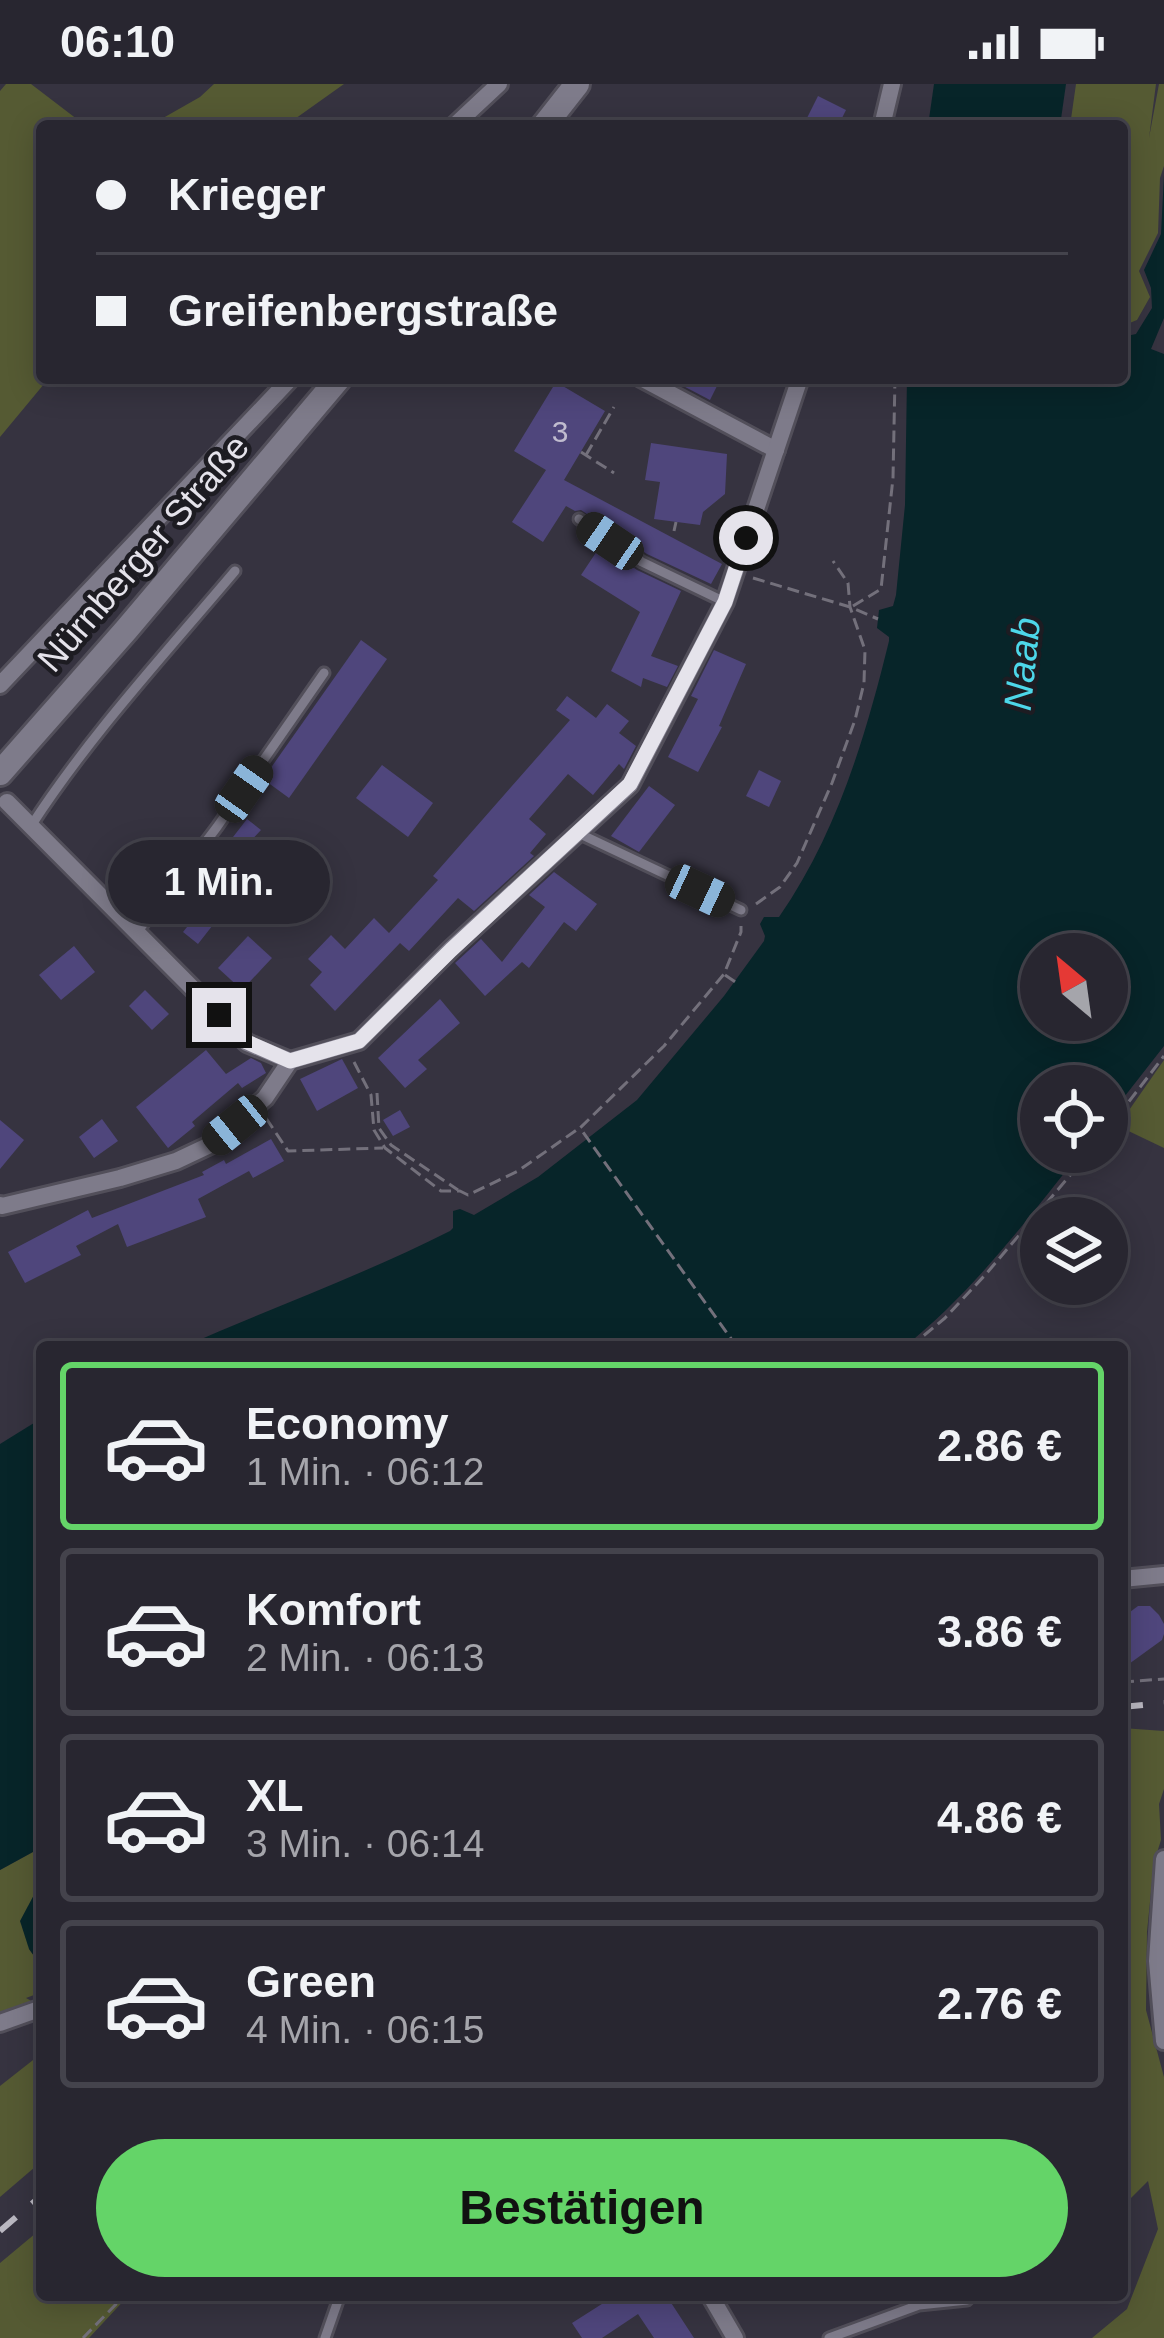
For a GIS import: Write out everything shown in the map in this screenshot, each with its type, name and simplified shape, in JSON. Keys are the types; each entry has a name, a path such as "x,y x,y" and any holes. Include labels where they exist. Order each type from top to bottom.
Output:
{"main road":[{"path":"549,120 577,84"},
{"name":"Nürnberger Straße","path":"0,773 334,384"}],"street":[{"path":"460,120 499,84"},
{"path":"883,120 892,84"},
{"path":"0,685 285,384"},
{"path":"652,384 776,450"},
{"path":"0,1205 120,1178 212,1144 258,1106 290,1061 359,1041 630,784 725,602 798,384"},
{"path":"7,802 247,1042 290,1061"},
{"path":"1128,1579 1164,1576"},
{"path":"1164,1858 1157,1961 1164,2041"},
{"path":"0,2024 36,2010"},
{"path":"713,2301 735,2338"}],"lane":[{"path":"579,519 642,562 725,602"},
{"path":"31,826 119,707 235,571"},
{"path":"138,932 323,673"},
{"path":"578,833 740,910"},
{"path":"325,2338 338,2301"},
{"path":"829,2338 919,2306 959,2301"}],"path":[{"path":"850,607 881,589 896,384"},
{"path":"614,407 584,453 614,472"},
{"path":"674,531 676,522"},
{"path":"377,1093 380,1128 391,1145 468,1196 518,1171 580,1128 664,1046 724,974 741,932 740,910 780,887 797,863 855,720 864,683 865,650 850,607 848,583 832,561"},
{"path":"735,572 878,619"},
{"path":"724,974 736,982"},
{"path":"346,1045 371,1095 374,1130 385,1148 441,1191 460,1191"},
{"path":"1128,1103 1164,1056"},
{"path":"258,1106 288,1151 385,1148"},
{"path":"580,1128 733,1341"},
{"path":"917,1341 973,1288 1072,1173"},
{"path":"1128,1682 1164,1679"},
{"path":"83,2338 119,2301"}],"green space":[{"path":"6,84 31,84 78,120 36,120 36,384 44,384 0,437 0,91"},
{"path":"214,84 344,84 293,120 160,120"},
{"path":"1076,84 1156,84 1149,138 1159,84 1164,84 1158,233 1139,271 1150,297 1137,320 1128,324 1128,120 1071,120"},
{"path":"1164,1060 1164,1148 1128,1131 1128,1112"},
{"path":"1128,1728 1164,1731 1161,1840 1154,1862 1147,1932 1146,2010 1164,2077 1164,2338 1092,2338 1127,2309 1158,2229 1148,2181 1130,2199"},
{"path":"36,1850 29,1949 36,1959 36,1994 26,1998 36,2006 0,2016 0,1870"},
{"path":"36,2058 36,2166 0,2197 0,2086"},
{"path":"36,2233 36,2301 123,2301 89,2338 0,2338 0,2263"}],"water":[{"path":"934,84 1066,84 1061,120 929,120"},
{"name":"Naab","path":"1164,175 1164,318 1151,349 1164,354 1164,1046 1128,1092 1128,1065 1020,1065 1020,1173 1064,1173 1045,1197 1020,1197 1020,1228 998,1255 911,1341 197,1341 450,1231 453,1211 474,1215 538,1177 637,1100 764,941 760,924 764,917 779,917 799,886 846,785 889,641 877,628 879,610 893,606 896,595 905,505 907,384 1128,384 1128,336 1136,334 1152,308 1144,270 1161,234"},
{"path":"36,1422 36,1850 0,1870 0,1444"},
{"path":"36,1891 36,1959 29,1949 20,1921"}],"building":[{"path":"818,96 846,110 841,120 806,120"},
{"path":"555,384 605,411 564,480 722,564 711,584 647,554 581,510 566,506 543,542 512,522 546,470 514,451"},
{"path":"679,384 718,384 710,400"},
{"path":"651,443 727,454 725,494 703,512 700,525 654,519 660,482 645,480"},
{"path":"601,545 637,570 681,591 651,656 678,666 667,687 643,678 641,687 611,671 640,612 581,575"},
{"path":"361,640 387,659 289,798 263,779"},
{"path":"714,650 746,664 722,727 698,772 668,757 698,699 691,696"},
{"path":"567,696 596,718 607,704 629,721 619,733 636,746 624,769 619,764 593,795 568,774 529,819 546,834 530,853 534,856 474,911 458,898 409,951 400,943 335,1011 310,985 322,972 308,959 331,935 345,949 374,918 389,933 570,720 556,710"},
{"path":"382,765 433,803 408,837 356,798"},
{"path":"759,770 781,781 769,807 746,796"},
{"path":"649,786 675,805 639,852 611,836"},
{"path":"247,819 261,830 244,848 253,855 237,877 245,884 198,944 183,932 191,922 170,906 207,860 212,864"},
{"path":"554,872 597,904 576,931 564,922 529,968 522,962 485,996 455,963 481,939 502,962 545,907 529,895"},
{"path":"248,936 272,958 242,990 218,968"},
{"path":"74,946 95,972 61,1000 39,975"},
{"path":"145,990 169,1014 152,1030 129,1006"},
{"path":"440,999 460,1023 418,1060 427,1069 405,1088 378,1058"},
{"path":"206,1050 226,1074 251,1058 266,1073 242,1088 238,1083 168,1148 136,1107"},
{"path":"342,1059 358,1088 317,1111 300,1079"},
{"path":"400,1110 410,1127 393,1136 383,1120"},
{"path":"102,1119 118,1141 94,1158 79,1137"},
{"path":"0,1120 24,1140 0,1169"},
{"path":"271,1139 284,1161 253,1178 249,1171 198,1199 206,1217 127,1247 118,1224 76,1246 81,1255 25,1283 8,1252 88,1210 92,1218 204,1175 224,1160 226,1164"},
{"path":"1138,1606 1150,1606 1164,1624 1164,1634 1128,1665 1128,1614"},
{"path":"607,2301 670,2301 694,2338 654,2338 638,2314 602,2338 582,2338 572,2323"}],"railway":[{"path":"1128,1706 1164,1703"},
{"path":"0,2231 36,2200"}],"route":[{"path":"219,1015 247,1042 290,1061 359,1041 630,784 725,602 746,538"}]}
